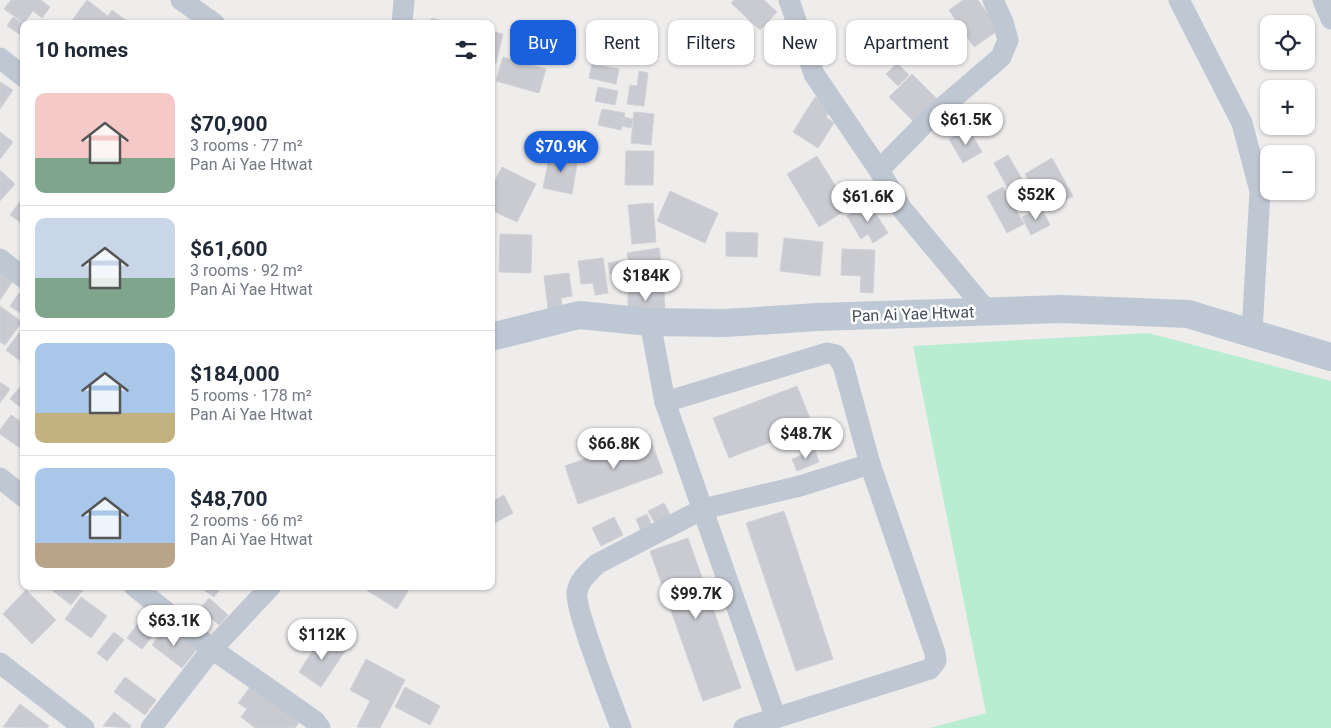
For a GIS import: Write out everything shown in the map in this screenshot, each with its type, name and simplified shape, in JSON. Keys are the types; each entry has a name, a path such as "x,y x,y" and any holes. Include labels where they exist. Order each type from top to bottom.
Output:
{"street":[{"path":"181,0 208,20"},
{"path":"402,20 404,0"},
{"path":"789,0 814,74 879,170 902,209 987,311"},
{"path":"879,170 928,119 1001,57 1008,40 1003,22 993,0"},
{"path":"1179,0 1242,123 1260,191 1252,332"},
{"path":"1323,0 1331,19"},
{"path":"0,58 20,74"},
{"path":"0,259 20,275"},
{"name":"Pan Ai Yae Htwat","path":"495,336 579,315 650,322 725,323 1062,309 1188,314 1331,357"},
{"path":"650,322 665,402 775,716"},
{"path":"665,402 827,353 836,355 843,365 870,464 932,642 936,661 930,669 775,716 744,728"},
{"path":"621,728 581,615 577,592 585,575 597,564 703,509 800,486 870,464"},
{"path":"0,478 20,494"},
{"path":"139,590 212,650 316,721 320,728"},
{"path":"151,728 212,650 268,590"},
{"path":"0,663 84,728"}],"green space":[{"path":"1148,333 1331,381 1331,728 930,728 986,713 913,346"}],"building":[{"path":"11,0 41,0 50,7 42,18 33,11 26,20 20,20 4,9"},
{"path":"87,0 108,16 112,10 126,20 74,20 73,19"},
{"path":"734,0 764,0 777,12 769,20 764,20 764,26 760,30 754,24 754,20 749,20 731,3"},
{"path":"963,0 978,0 999,30 974,47 967,37 967,20 956,20 949,10"},
{"path":"13,17 20,21 20,34 7,26"},
{"path":"495,32 503,34 495,63"},
{"path":"503,57 510,59 510,65 532,65 546,69 539,93 496,81"},
{"path":"592,65 619,69 616,84 589,78"},
{"path":"895,65 899,65 909,75 898,86 886,74"},
{"path":"639,71 648,73 644,106 627,104 630,85 637,86"},
{"path":"912,74 939,101 916,124 889,97"},
{"path":"0,82 13,90 0,109"},
{"path":"598,87 618,91 615,105 595,101"},
{"path":"815,97 832,108 826,117 834,123 818,148 793,132"},
{"path":"602,109 625,113 621,130 598,125"},
{"path":"634,112 654,114 651,145 631,143"},
{"path":"624,117 633,119 631,128 622,126"},
{"path":"968,128 982,152 963,163 949,139"},
{"path":"0,132 13,142 0,159"},
{"path":"626,151 654,151 653,185 625,185"},
{"path":"550,153 578,158 572,194 543,188"},
{"path":"1008,155 1026,186 1011,194 994,163"},
{"path":"817,156 849,208 819,227 787,174"},
{"path":"1052,158 1073,196 1045,211 1025,174"},
{"path":"502,167 536,184 517,222 495,212 495,180"},
{"path":"0,170 15,184 0,201"},
{"path":"1003,187 1024,224 1007,233 987,196"},
{"path":"670,191 718,213 705,243 657,221"},
{"path":"20,201 20,222 10,215"},
{"path":"653,203 656,242 632,244 628,205"},
{"path":"869,203 888,233 873,243 868,234 861,239 847,216"},
{"path":"1041,207 1050,225 1031,235 1022,217"},
{"path":"726,232 758,233 757,257 726,256"},
{"path":"500,234 532,235 531,273 499,272"},
{"path":"784,238 823,242 820,276 780,271"},
{"path":"659,248 665,286 633,291 627,253"},
{"path":"842,249 875,250 873,293 860,292 861,276 841,275"},
{"path":"603,258 608,293 595,295 593,283 581,284 578,261"},
{"path":"626,260 628,270 610,274 608,263"},
{"path":"0,272 13,281 0,300"},
{"path":"569,273 572,296 561,298 563,315 549,317 544,276"},
{"path":"664,292 665,311 628,311 628,293"},
{"path":"19,293 20,294 20,313 10,306"},
{"path":"0,306 20,321 20,325 5,345 0,342"},
{"path":"19,333 20,334 20,361 6,350"},
{"path":"0,382 10,389 0,403"},
{"path":"797,386 813,426 729,458 713,418"},
{"path":"20,387 20,407 10,399"},
{"path":"11,415 20,421 20,448 0,434 0,430"},
{"path":"649,436 663,473 578,504 565,466"},
{"path":"815,450 819,462 797,471 792,459"},
{"path":"504,495 513,513 495,523 495,500"},
{"path":"664,503 672,518 657,527 648,511"},
{"path":"784,511 833,659 796,671 746,523"},
{"path":"647,514 652,526 641,531 636,519"},
{"path":"614,517 623,535 601,546 592,528"},
{"path":"688,538 741,688 703,701 650,551"},
{"path":"26,590 56,620 32,644 3,614"},
{"path":"52,590 83,590 71,605"},
{"path":"204,590 219,590 214,597"},
{"path":"366,590 409,590 397,609"},
{"path":"81,597 107,616 91,638 65,619"},
{"path":"209,598 228,615 219,625 200,609"},
{"path":"146,613 162,624 142,649 127,638"},
{"path":"307,624 322,634 312,649 297,638"},
{"path":"166,626 197,649 182,668 152,645"},
{"path":"114,632 124,640 107,661 97,653"},
{"path":"323,635 345,651 321,687 299,672"},
{"path":"366,659 405,680 380,728 357,727 370,701 350,690"},
{"path":"125,677 156,700 145,715 114,692"},
{"path":"251,686 299,723 295,728 255,728 241,717 247,709 238,703"},
{"path":"405,687 440,706 430,725 395,707"},
{"path":"20,704 49,726 47,728 3,727"},
{"path":"114,712 131,726 130,728 103,726"}]}
